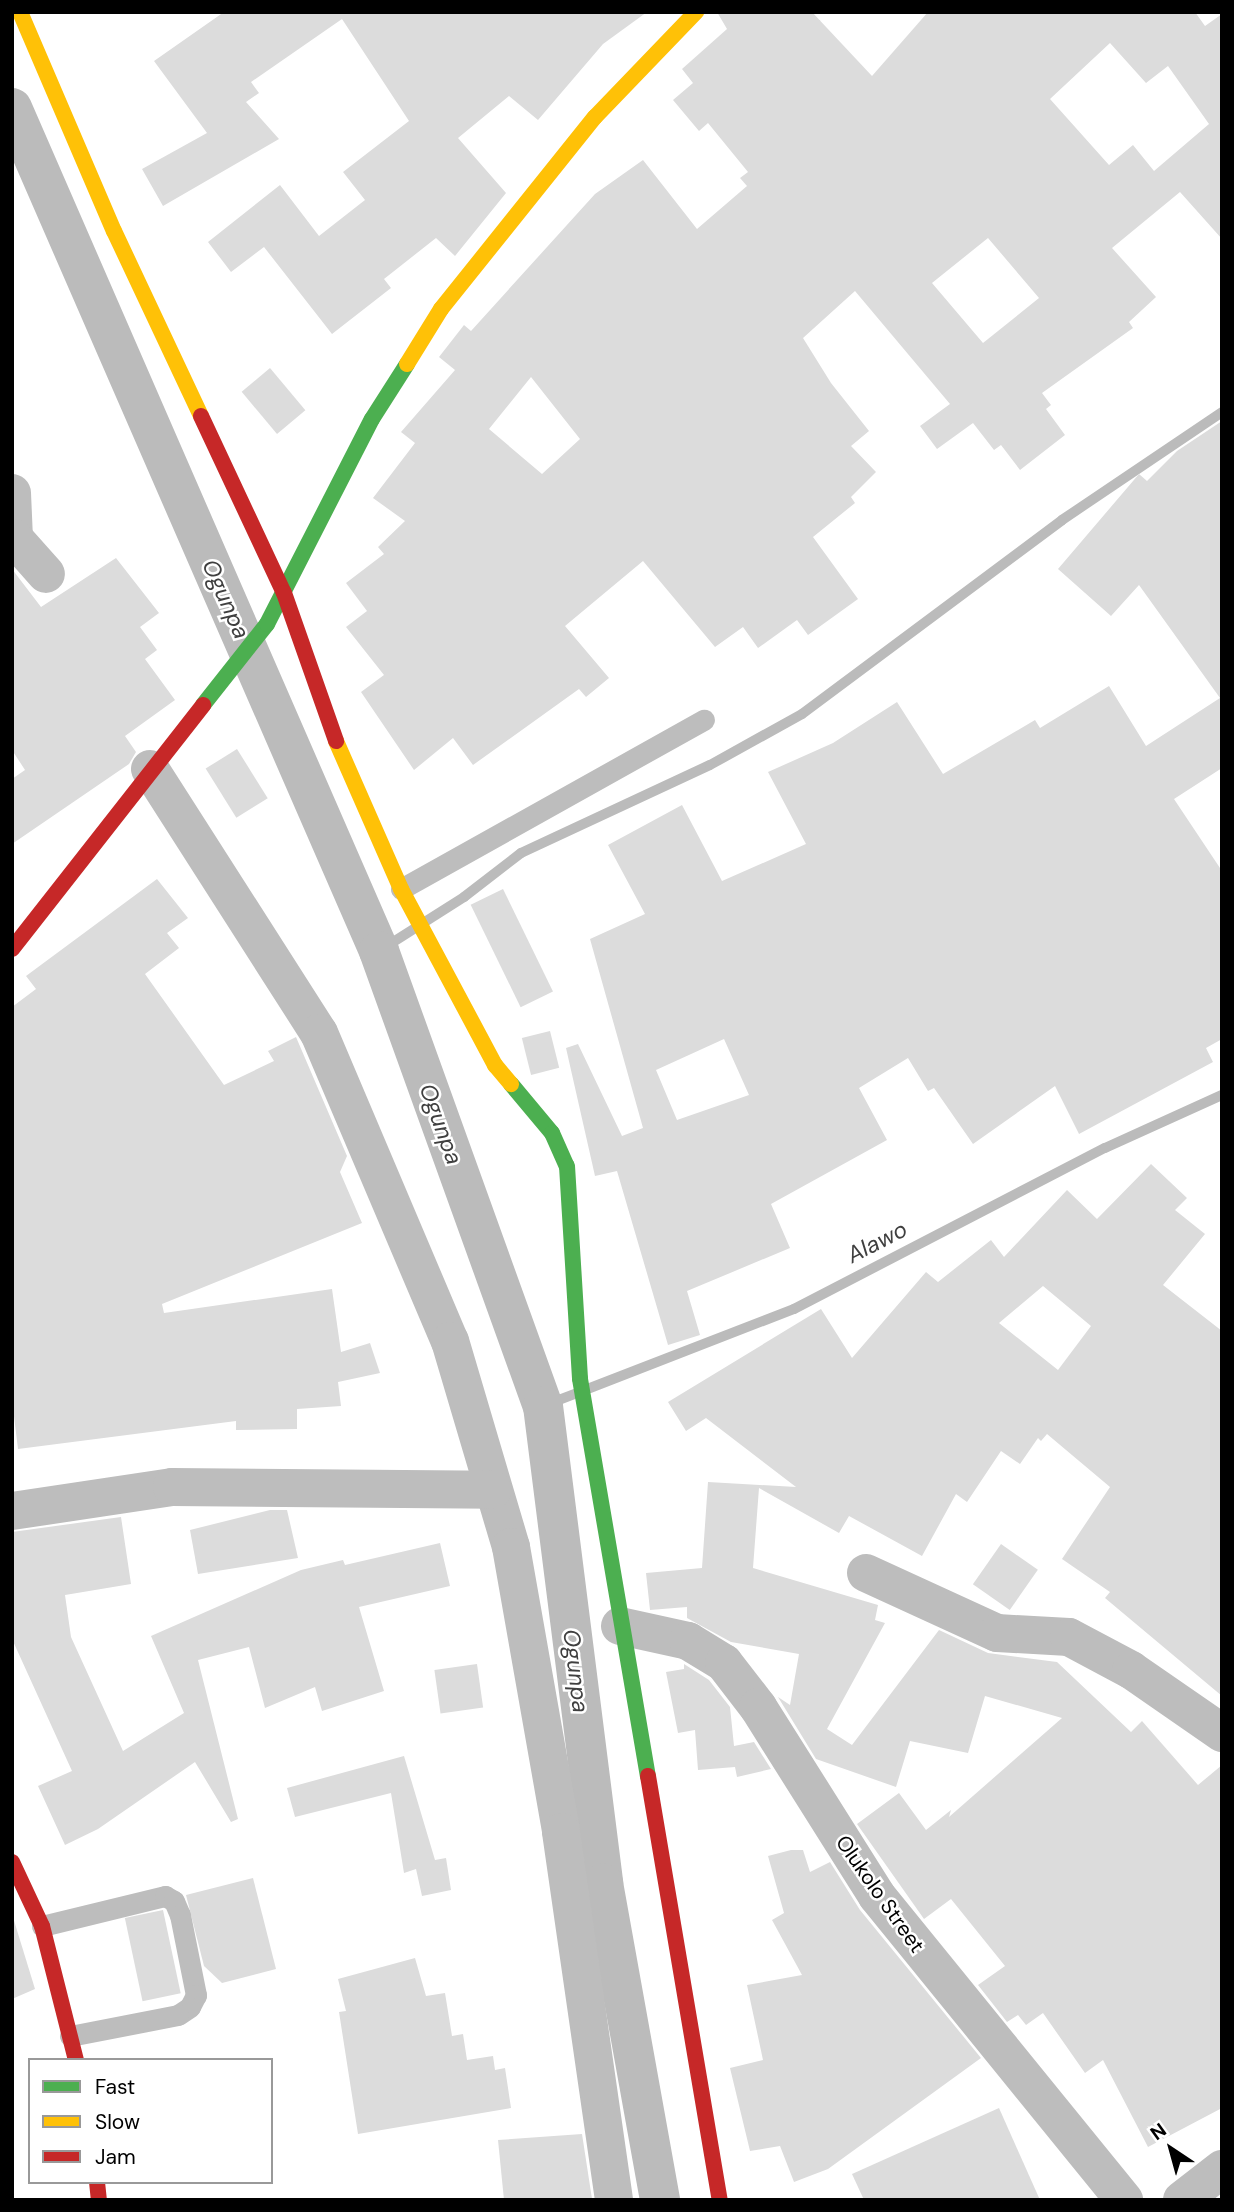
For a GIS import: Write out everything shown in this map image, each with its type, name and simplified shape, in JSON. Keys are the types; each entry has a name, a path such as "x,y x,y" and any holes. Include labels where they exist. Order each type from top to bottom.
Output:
{"street":[{"path":"20,12 114,231 284,593 350,780 401,889 495,1065 552,1133 567,1166 581,1391 720,2200"},
{"path":"12,949 150,769 267,624 372,419 441,309 595,117 696,12"},
{"path":"12,494 14,538 47,574"},
{"path":"150,769 319,1033 450,1341 511,1547 561,1832 614,2200"},
{"path":"12,1511 172,1487 493,1490"},
{"path":"866,1573 997,1633 1069,1637 1131,1670 1222,1734"},
{"name":"Olukolo Street","path":"620,1626 688,1641 724,1663 758,1707 877,1896 1124,2200"},
{"path":"12,1862 42,1926 76,2058"},
{"path":"1182,2200 1222,2169"}],"lane":[{"path":"401,889 704,720"},
{"path":"42,1926 165,1896 174,1901 180,1915 196,1995 190,2007 178,2015 71,2036"}],"building":[{"path":"224,12 647,12 603,44 538,120 509,96 458,138 506,193 455,256 436,238 384,279 391,288 332,334 264,247 231,272 208,242 280,185 319,236 365,200 343,172 409,121 342,19 251,82 259,93 246,102 279,139 163,206 142,169 207,133 154,61"},
{"path":"717,12 812,12 872,76 928,12 1195,12 1205,26 1222,14 1222,239 1180,192 1112,248 1156,297 1129,322 1133,328 1042,393 1051,405 1046,409 1065,435 1020,470 1001,445 994,450 973,423 937,449 920,426 950,404 855,291 803,338 831,383 869,431 851,446 876,472 851,497 855,503 813,537 858,599 808,635 797,620 758,648 743,627 715,647 643,561 565,626 609,678 586,697 579,689 473,765 453,738 414,770 361,692 384,675 346,627 367,611 346,583 384,554 378,547 405,521 373,498 415,443 401,432 455,370 439,357 464,325 471,331 595,194 643,160 697,229 747,186 740,178 748,172 708,123 699,131 673,100 693,83 682,69 727,29","holes":["1110,43 1146,83 1168,66 1209,124 1154,171 1133,145 1109,165 1050,99","988,238 1039,298 983,343 932,283","531,377 580,439 542,474 489,429"]},
{"path":"270,368 305,410 277,434 242,392"},
{"path":"1222,421 1222,768 1174,799 1222,871 1222,1039 1206,1048 1213,1062 1079,1134 1055,1086 973,1144 934,1088 928,1091 908,1058 859,1088 887,1140 771,1204 790,1248 687,1291 700,1335 668,1345 617,1171 595,1176 566,1048 578,1044 622,1136 643,1128 590,939 645,914 608,845 682,805 722,881 806,844 768,772 833,743 897,702 943,774 1035,720 1040,728 1109,686 1146,746 1220,698 1139,585 1111,616 1058,569 1139,474 1147,481 1177,451","holes":["724,1039 749,1095 677,1120 656,1070"]},
{"path":"116,558 159,613 140,627 157,650 145,659 175,700 125,736 136,752 129,764 12,844 12,779 25,770 12,750 12,569 41,607"},
{"path":"237,749 268,798 236,818 206,769"},
{"path":"157,879 188,918 167,933 179,948 145,974 224,1085 274,1061 268,1051 296,1037 347,1156 340,1172 362,1223 162,1304 164,1313 332,1289 341,1352 370,1343 380,1373 338,1382 341,1406 297,1409 297,1429 236,1430 236,1421 18,1449 12,1400 12,1007 36,989 26,976"},
{"path":"503,889 553,991 521,1007 471,905"},
{"path":"550,1031 559,1068 531,1075 522,1038"},
{"path":"1151,1164 1187,1198 1175,1210 1205,1234 1163,1285 1222,1331 1222,1696 1105,1598 1110,1592 1062,1559 1110,1487 1047,1434 1041,1441 1038,1438 1020,1464 1001,1451 967,1502 956,1494 922,1556 849,1516 839,1533 759,1488 753,1568 878,1605 875,1620 885,1623 827,1729 852,1745 939,1630 988,1653 1057,1662 1131,1732 1142,1721 1198,1785 1222,1765 1222,2108 1148,2147 1103,2060 1085,2073 1043,2013 1026,2025 1018,2015 1007,2022 978,1985 1005,1966 951,1899 924,1919 857,1824 899,1793 926,1830 951,1810 949,1817 1062,1718 985,1696 968,1753 910,1741 896,1787 816,1759 778,1697 790,1705 799,1654 731,1642 687,1618 687,1607 650,1610 646,1573 702,1568 708,1482 796,1487 706,1418 686,1431 668,1402 821,1309 852,1358 926,1272 938,1282 991,1240 1004,1257 1067,1190 1097,1219","holes":["1043,1286 1091,1326 1058,1370 999,1323"]},
{"path":"270,1510 287,1510 298,1558 198,1574 190,1530"},
{"path":"121,1517 131,1584 65,1595 71,1637 123,1751 184,1713 151,1636 301,1570 343,1560 345,1565 440,1543 450,1586 359,1607 384,1691 322,1711 315,1687 265,1708 249,1647 198,1660 238,1819 231,1822 195,1762 98,1829 65,1845 38,1786 72,1771 12,1639 12,1532"},
{"path":"1001,1544 1038,1570 1010,1610 973,1584"},
{"path":"477,1664 483,1708 441,1714 434,1670"},
{"path":"684,1664 709,1680 730,1707 734,1746 754,1742 771,1769 737,1777 735,1767 698,1770 695,1730 678,1733 666,1672 684,1669"},
{"path":"404,1756 435,1860 446,1858 451,1890 422,1896 416,1869 404,1873 391,1793 295,1817 287,1788"},
{"path":"803,1850 810,1872 830,1862 860,1910 981,2058 828,2169 794,2182 780,2146 750,2151 730,2068 763,2060 747,1985 802,1975 772,1920 784,1913 768,1856"},
{"path":"253,1878 276,1969 222,1983 204,1966 186,1895"},
{"path":"163,1910 181,1993 143,2001 125,1918"},
{"path":"12,1914 35,1989 12,1999"},
{"path":"415,1958 426,1996 445,1993 452,2036 463,2034 467,2060 493,2056 495,2070 505,2068 511,2108 358,2134 339,2012 346,2011 338,1979"},
{"path":"999,2108 1040,2200 864,2200 852,2174"},
{"path":"582,2134 592,2199 504,2200 498,2140"}],"waterway":[{"name":"Ogunpa","path":"12,108 379,951 543,1406 603,1883 660,2200"},
{"path":"379,951 464,897 521,853 710,765 802,714 1062,520 1222,412"},
{"name":"Alawo","path":"590,1388 794,1309 1105,1148 1222,1095"},
{"name":"Alawo","path":"543,1406 575,1394"}],"traffic: fast":[{"path":"203,705 267,624 372,419 407,364"},
{"path":"511,1084 552,1133 567,1166 580,1379 648,1776"}],"traffic: slow":[{"path":"20,12 114,231 201,416"},
{"path":"407,364 441,309 595,117 696,12"},
{"path":"336,741 401,889 495,1065 511,1084"}],"traffic: jam":[{"path":"201,416 284,593 336,741"},
{"path":"12,949 203,705"},
{"path":"648,1776 720,2200"},
{"path":"12,1862 42,1926 75,2058"},
{"path":"97,2184 99,2200"}]}
